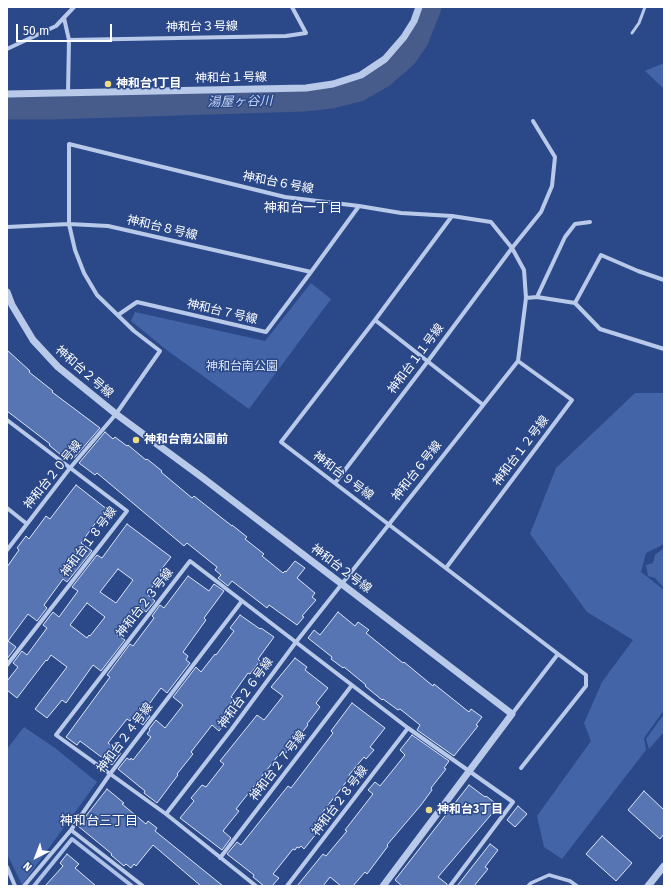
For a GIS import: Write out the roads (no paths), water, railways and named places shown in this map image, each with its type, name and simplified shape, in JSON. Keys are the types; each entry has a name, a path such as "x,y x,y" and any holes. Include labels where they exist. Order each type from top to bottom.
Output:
{"street":[{"path":"7,49 56,26 74,7"},
{"name":"神和台３号線","path":"69,40 286,36 306,33 292,7"},
{"name":"神和台１号線","path":"7,94 306,88 333,84 361,75 385,59 404,38 414,21 419,7"},
{"path":"64,18 69,40 68,93"},
{"name":"神和台１１号線","path":"335,483 512,248 541,212 552,186 555,157 533,121"},
{"name":"神和台６号線","path":"116,414 160,351 134,331 97,296 84,273 75,250 70,224 69,144 285,197 401,213 452,216 491,222 512,248 524,270 526,298 518,361 482,404 342,583"},
{"name":"神和台７号線","path":"118,315 137,302 266,332 359,206"},
{"name":"神和台９号線","path":"452,216 281,442 389,523 586,676 586,686 521,768"},
{"path":"537,298 565,237 575,224 590,222"},
{"name":"神和台８号線","path":"7,227 70,224 108,226 311,272"},
{"path":"575,303 601,255 638,271 664,280"},
{"name":"神和台２号線","path":"7,292 12,306 33,340 58,367 116,414 209,482 512,714"},
{"path":"526,298 575,303 600,330 664,349"},
{"path":"374,320 482,404"},
{"name":"神和台１２号線","path":"446,568 572,400 518,361"},
{"name":"神和台２０号線","path":"7,550 70,468 116,414"},
{"name":"神和台１８号線","path":"7,420 127,511 7,665"},
{"path":"7,508 27,524"},
{"name":"神和台２３号線","path":"256,886 166,814 56,735 190,561 408,728 513,802 450,886"},
{"name":"神和台２６号線","path":"166,814 342,583"},
{"name":"神和台２４号線","path":"24,886 71,830 110,774 242,602"},
{"path":"384,886 469,770 558,654"},
{"name":"神和台２７号線","path":"220,858 352,685"},
{"name":"神和台２８号線","path":"287,886 408,728"},
{"path":"71,830 143,886"},
{"path":"648,886 664,866"},
{"path":"7,867 15,886"},
{"path":"528,886 531,883 549,875 570,881 577,886"}],"lane":[{"path":"632,33 639,23 644,7"}],"waterway":[{"name":"湯屋ヶ谷川","path":"7,108 52,108 304,100 331,97 359,90 383,76 405,57 417,40 430,7"},
{"path":"34,886 72,839 132,886"}],"place":[{"name":"神和台1丁目","path":"108,84"},
{"name":"神和台南公園前","path":"136,440"},
{"name":"神和台3丁目","path":"429,810"}],"district":[{"name":"神和台一丁目","path":"303,208"},
{"name":"神和台三丁目","path":"99,821"}],"park label":[{"name":"神和台南公園","path":"242,367"}]}
